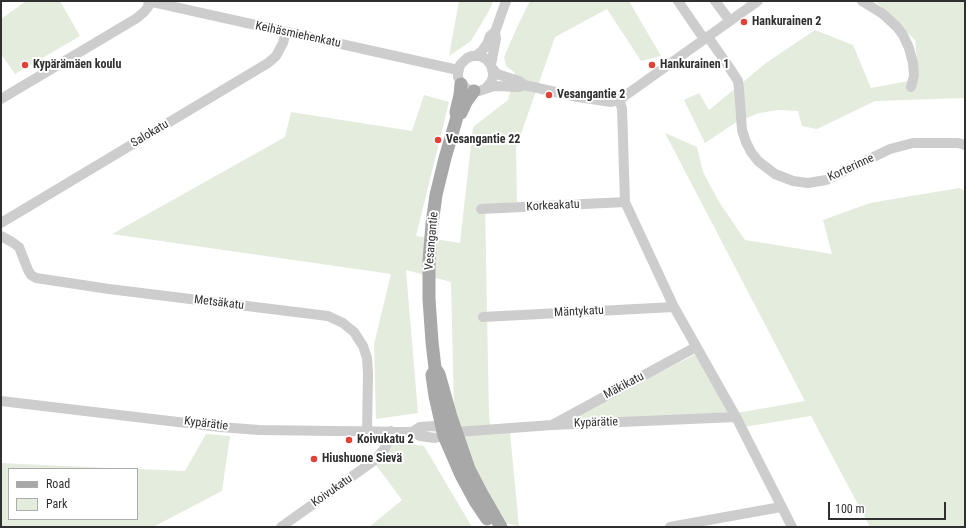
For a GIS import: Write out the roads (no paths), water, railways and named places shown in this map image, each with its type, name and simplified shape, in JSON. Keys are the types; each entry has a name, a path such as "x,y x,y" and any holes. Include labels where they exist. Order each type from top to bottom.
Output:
{"main road":[{"name":"Vesangantie","path":"457,117 456,112 461,84"},
{"name":"Vesangantie","path":"480,90 466,102 457,117 445,158 436,195 432,224 429,260 429,299 435,368 439,374 451,417 447,432 461,475 475,501 492,527"},
{"name":"Vesangantie","path":"447,432 501,527"}],"street":[{"path":"1,99 137,18 148,7 149,1"},
{"name":"Keihäsmiehenkatu","path":"149,1 458,70"},
{"path":"480,90 489,85 493,77 492,67 496,39 495,32 506,1"},
{"name":"Korterinne","path":"678,1 738,81 742,130 746,142 758,161 775,174 793,181 808,183 826,180 890,149 913,143 958,143 965,145"},
{"path":"715,1 730,21"},
{"path":"477,55 484,57 496,73 524,85 604,102 612,102 619,100 758,1"},
{"path":"862,1 883,14 903,35 909,48 913,63 914,76 911,87"},
{"name":"Salokatu","path":"1,223 268,63 280,50 286,32"},
{"path":"495,32 490,36 482,51 477,55 467,58 460,65 458,77 461,84 465,88 480,90 494,86 519,87 524,85"},
{"path":"619,100 622,108 625,202 674,307 736,417 792,527"},
{"name":"Korkeakatu","path":"481,209 625,202"},
{"name":"Metsäkatu","path":"1,236 18,247 28,270 31,275 36,278 109,289 328,316 343,323 354,332 363,346 366,358 368,374 367,431"},
{"name":"Mäntykatu","path":"483,317 674,307"},
{"name":"Mäkikatu","path":"552,424 696,347"},
{"name":"Kypärätie","path":"1,401 220,427 412,432 420,436 435,438 447,432 552,424 736,417"},
{"name":"Koivukatu","path":"281,527 375,460 385,448 391,431"},
{"path":"670,527 782,507"}],"place":[{"name":"Hankurainen 2","path":"744,22"},
{"name":"Kypärämäen koulu","path":"25,65"},
{"name":"Hankurainen 1","path":"652,65"},
{"name":"Vesangantie 2","path":"549,95"},
{"name":"Vesangantie 22","path":"438,140"},
{"name":"Koivukatu 2","path":"349,440"},
{"name":"Hiushuone Sievä","path":"314,459"}]}
